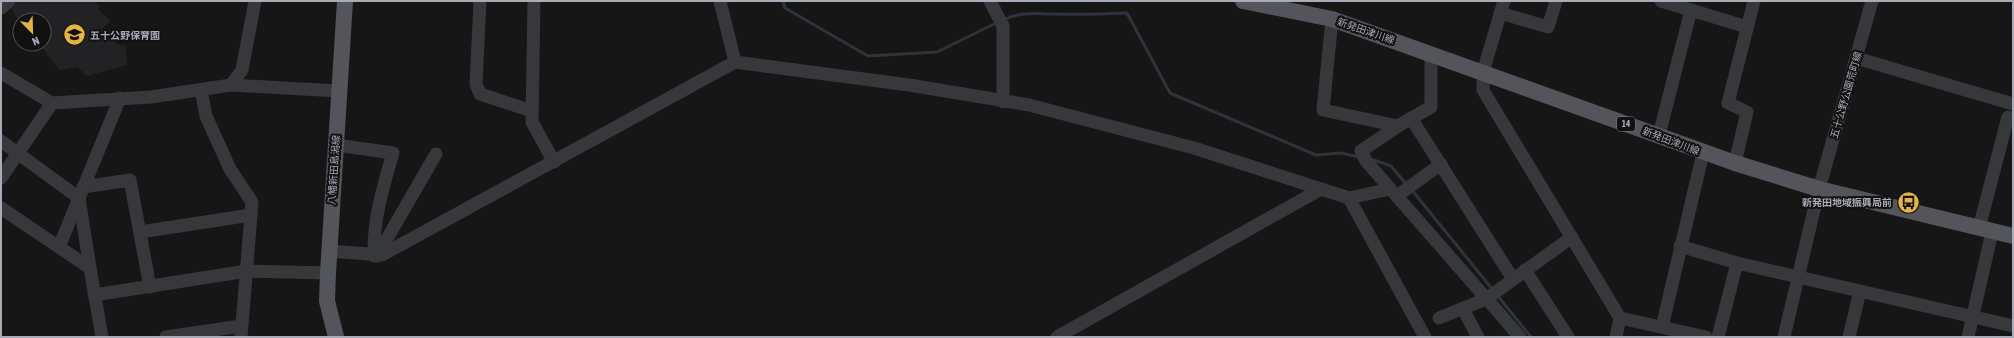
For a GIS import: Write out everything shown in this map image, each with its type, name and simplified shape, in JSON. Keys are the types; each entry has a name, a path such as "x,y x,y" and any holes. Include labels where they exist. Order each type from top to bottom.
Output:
{"main road":[{"name":"八幡新田島潟線","path":"336,337 327,300 345,1"},
{"name":"新発田津川線","path":"1243,1 1270,4 1332,19 1659,135 1703,153 1819,189 2013,236"}],"street":[{"path":"1,8 9,1"},
{"path":"231,85 242,70 255,1"},
{"path":"480,1 476,84 480,94 532,111"},
{"path":"534,1 532,122 554,162"},
{"path":"720,1 735,62"},
{"path":"990,1 1003,26 1002,102"},
{"path":"1556,1 1548,26 1502,7 1483,72 1483,90 1620,318 1616,337"},
{"path":"1661,1 1747,27"},
{"path":"1735,163 1747,112 1728,102 1754,1"},
{"name":"五十公野公園荒町線","path":"1784,337 1819,189 1872,1"},
{"path":"1659,135 1691,10"},
{"path":"1332,19 1323,110 1398,126"},
{"path":"1431,53 1431,107 1398,126 1361,151 1364,157 1486,300 1520,337"},
{"path":"1856,58 2013,104"},
{"path":"329,251 375,256 382,255 735,62 909,86 1028,105 1194,148 1350,198 1394,192 1441,164"},
{"path":"1,73 52,103 151,97 231,85 339,91"},
{"path":"166,337 241,331 252,202 230,169 206,116 201,90"},
{"path":"59,247 120,98"},
{"path":"1,178 52,103"},
{"path":"1968,337 1973,316 1986,230 2008,117"},
{"path":"1411,118 1513,279"},
{"path":"1,141 81,192 130,180 150,287"},
{"path":"336,145 393,153 380,196 374,238 375,256"},
{"path":"1662,327 1703,153"},
{"path":"375,256 436,154"},
{"path":"1057,337 1321,189"},
{"path":"81,192 94,296 102,337"},
{"path":"1350,198 1425,337"},
{"path":"1,208 90,268"},
{"path":"140,232 251,215"},
{"path":"1439,318 1486,300 1572,237"},
{"path":"1680,246 1736,263 2013,326"},
{"path":"1718,337 1736,263"},
{"path":"1525,270 1568,337"},
{"path":"94,296 247,271 328,273"},
{"path":"1849,337 1860,291"},
{"path":"1463,309 1478,337"},
{"path":"1620,318 1706,337"}],"shaded area":[{"name":"五十公野保育園","path":"18,1 94,1 100,7 98,9 110,21 101,30 117,44 126,46 127,65 87,76 77,67 60,70 45,52 52,52 52,12 13,12 11,8"}],"waterway":[{"path":"783,1 785,8 868,56 937,52 998,22"},
{"path":"1003,20 1016,15 1029,14 1127,13 1170,93 1316,155 1341,153 1359,157"},
{"path":"1371,159 1391,166 1407,185"},
{"path":"1411,189 1493,290"},
{"path":"1497,295 1531,337"}],"place":[{"name":"五十公野保育園","path":"75,35"},
{"name":"新発田地域振興局前","path":"1908,202"}]}
